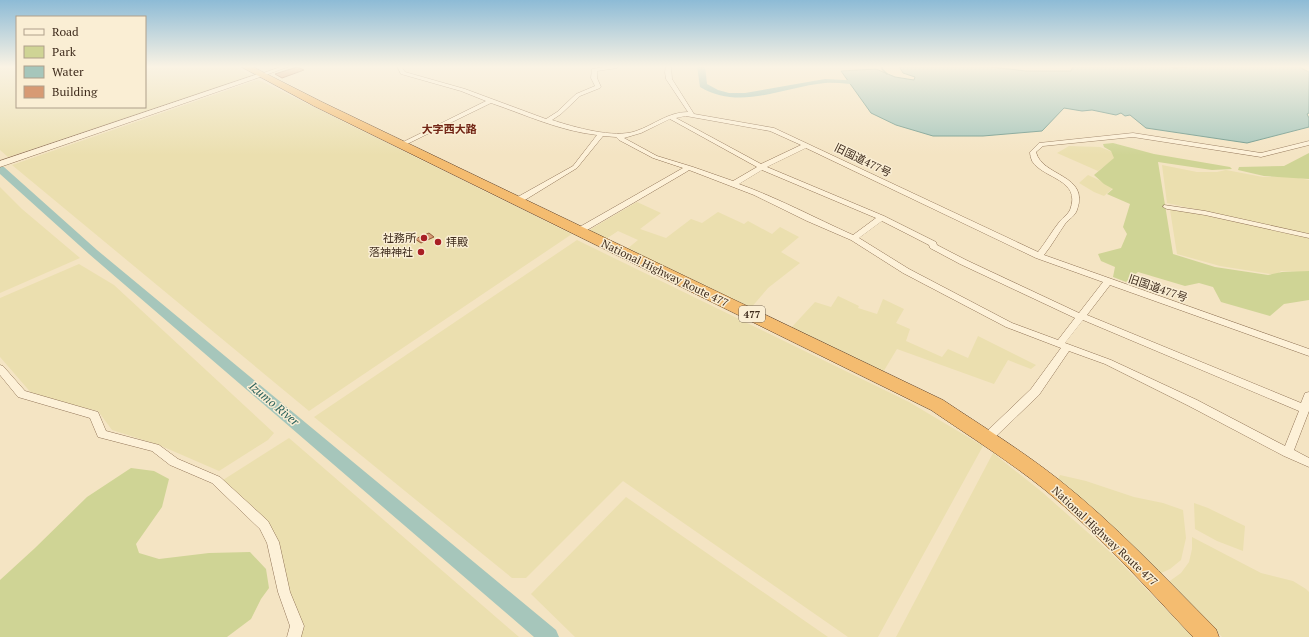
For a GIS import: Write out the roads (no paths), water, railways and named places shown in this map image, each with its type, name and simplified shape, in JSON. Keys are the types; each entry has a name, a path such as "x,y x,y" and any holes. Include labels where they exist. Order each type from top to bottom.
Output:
{"highway":[{"name":"National Highway Route 477","path":"302,96 400,145 937,405 987,438 1052,485 1102,530 1208,637"}],"street":[{"path":"1,164 200,96"},
{"name":"旧国道477号","path":"480,96 576,131 619,137 639,132 670,117 692,115 772,129 1039,256 1309,353"},
{"path":"547,121 559,113 577,96"},
{"path":"681,96 692,115"},
{"path":"400,145 492,100"},
{"path":"670,117 762,167 881,218 933,244 933,246 963,262 1082,317 1306,411"},
{"path":"517,201 575,167 601,134"},
{"path":"1039,256 1073,212 1076,199 1074,190 1069,183 1040,165 1035,160 1033,152 1041,144 1133,135 1261,155 1272,154 1309,143"},
{"path":"619,137 621,140 655,158 687,167 757,193 810,220 854,238 906,271 1009,325 1108,362 1193,403 1309,463"},
{"path":"734,184 762,167 806,145"},
{"path":"579,231 677,175 687,167"},
{"path":"1167,207 1205,213 1309,236"},
{"path":"854,238 881,218"},
{"path":"987,438 1035,392 1082,317 1108,282"},
{"path":"0,368 22,394 94,415 102,434 155,448 174,462 216,480 258,518 264,525 273,542 284,592 297,626 294,637"},
{"path":"1288,453 1306,411 1309,396"}],"water":[{"path":"859,96 1309,96 1309,113 1307,114 1309,118 1309,127 1247,143 1146,128 1130,115 1125,116 1121,113 1116,115 1092,110 1082,111 1064,108 1042,131 983,136 933,136 896,125 871,113"}],"waterway":[{"name":"Izumo River","path":"0,169 93,252 549,637"}],"place":[{"name":"社務所","path":"424,238"},
{"name":"拝殿","path":"438,242"},
{"name":"落神神社","path":"421,252"}],"district":[{"name":"大字西大路","path":"449,129"}]}
